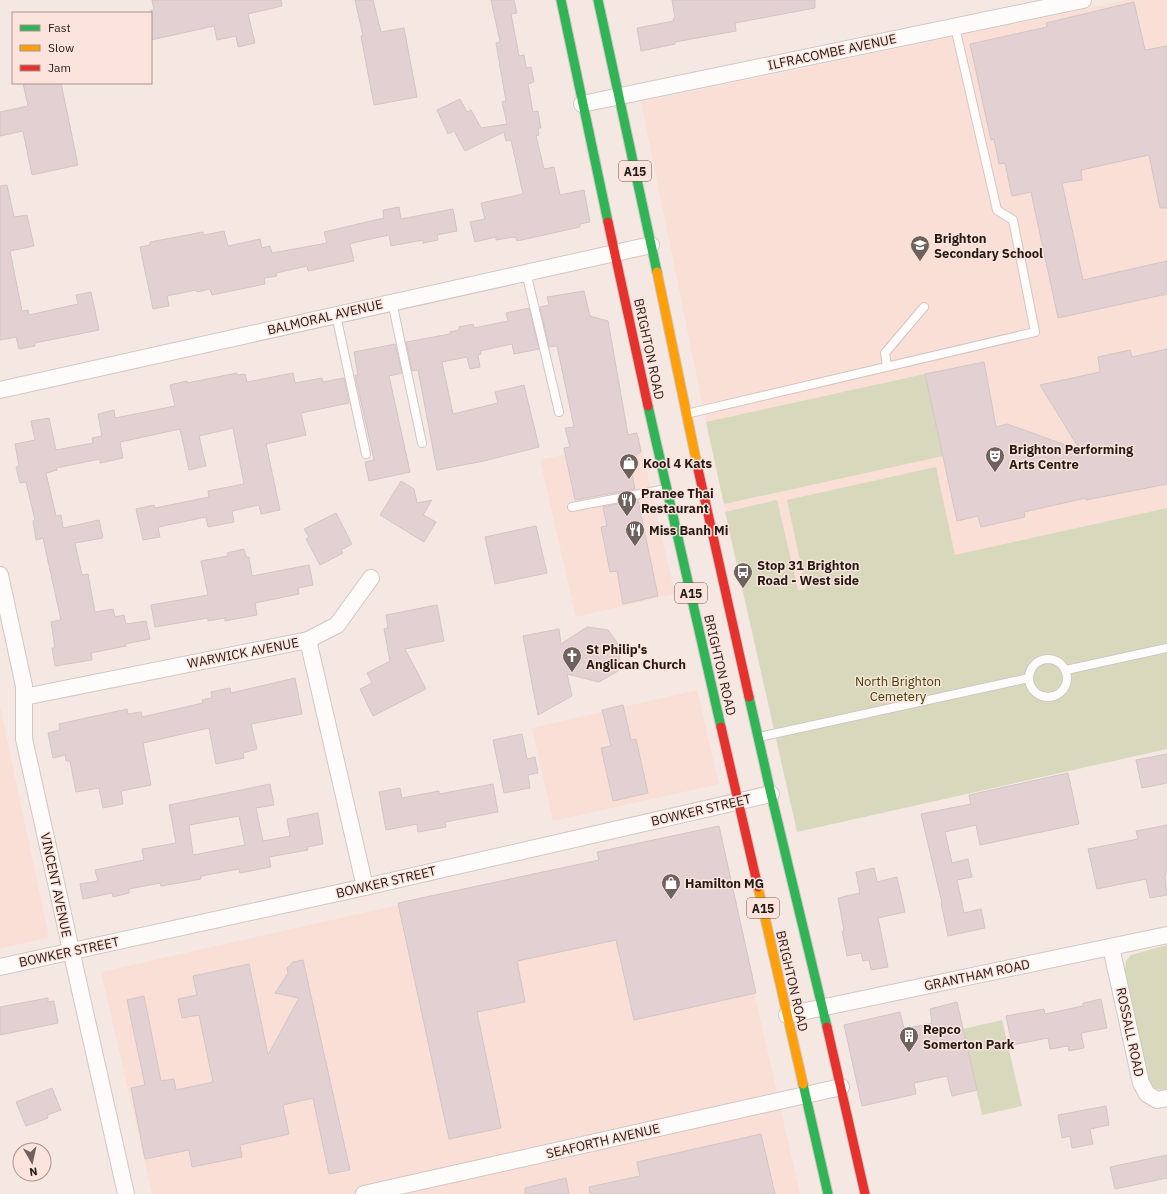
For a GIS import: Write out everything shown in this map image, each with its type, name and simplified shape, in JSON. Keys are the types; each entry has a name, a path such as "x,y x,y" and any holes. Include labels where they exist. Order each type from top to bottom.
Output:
{"main road":[{"name":"BRIGHTON ROAD","path":"561,0 614,253 828,1194"},
{"name":"BRIGHTON ROAD","path":"598,0 686,414 758,737 865,1194"}],"street":[{"name":"ILFRACOMBE AVENUE","path":"582,104 1075,1"},
{"name":"BALMORAL AVENUE","path":"0,390 651,245"},
{"name":"VINCENT AVENUE","path":"0,575 24,686 24,739 126,1194"},
{"path":"308,640 337,625 370,578"},
{"name":"WARWICK AVENUE","path":"24,697 308,640 366,887"},
{"name":"BOWKER STREET","path":"0,967 366,887 771,794"},
{"name":"GRANTHAM ROAD","path":"787,1015 1167,935"},
{"name":"ROSSALL ROAD","path":"1111,947 1141,1083 1148,1094 1157,1100 1167,1098"},
{"name":"SEAFORTH AVENUE","path":"364,1194 841,1087"}],"lane":[{"path":"686,414 1035,332 1013,220 997,210 955,26"},
{"path":"526,272 559,412"},
{"path":"392,302 422,443"},
{"path":"887,366 885,353 924,307"},
{"path":"336,315 366,454"},
{"path":"572,507 667,489"},
{"path":"1066,670 1167,648"},
{"path":"1044,659 1051,659 1062,664 1066,670 1067,682 1065,688 1055,696 1043,697 1033,690 1029,678 1033,666 1038,662 1044,659"},
{"path":"758,737 1029,678"}],"shaded area":[{"name":"Brighton Secondary School","path":"1128,0 1167,0 1167,508 745,602 706,422 641,102"},
{"path":"639,437 675,594 576,617 540,460"},
{"path":"697,690 719,784 553,821 532,728"},
{"path":"0,706 49,938 0,948"},
{"path":"718,833 800,1194 152,1194 101,972"}],"green space":[{"path":"925,374 943,456 724,504 706,422"},
{"name":"North Brighton Cemetery","path":"936,467 955,555 1167,508 1167,749 797,832 725,512 777,500 798,590 806,589 787,500"},
{"path":"1167,945 1167,1090 1155,1089 1149,1082 1125,970 1126,961 1131,955"},
{"path":"1002,1020 1022,1106 982,1115 963,1029"}],"building":[{"path":"152,0 281,0 282,6 248,14 255,43 238,47 236,36 217,40 214,26 152,40 151,10 154,10"},
{"path":"355,0 373,0 381,32 404,28 417,97 374,105 361,36 363,36"},
{"path":"491,0 514,0 517,13 511,14 519,56 524,55 526,68 531,67 534,82 528,84 533,112 538,111 541,128 538,128 539,135 536,136 544,169 554,167 560,195 584,190 590,222 580,224 580,227 517,241 516,237 496,240 496,237 475,242 470,222 485,219 481,203 523,194 511,140 506,141 504,132 465,151 454,131 448,134 437,110 460,99 467,112 471,110 481,128 507,124 502,102 506,101 496,43 500,42"},
{"path":"672,0 815,0 815,8 735,23 736,31 675,42 675,44 641,51 637,28 674,21 673,19 675,18"},
{"path":"1134,2 1145,50 1167,46 1167,208 1160,208 1149,155 1081,170 1082,180 1062,183 1083,280 1167,261 1167,294 1058,318 1031,192 1012,196 1005,163 999,164 994,139 991,140 970,44 1047,27 1046,23"},
{"path":"23,84 61,84 78,165 32,175 23,131 0,136 0,112 28,106"},
{"path":"7,185 14,217 27,215 34,246 10,251 22,311 28,310 29,315 78,304 76,295 91,292 99,330 35,343 35,346 19,349 16,337 0,340 0,186"},
{"path":"399,207 401,219 453,209 457,231 437,235 438,240 423,243 423,240 391,246 389,235 357,242 350,244 354,261 308,271 307,266 276,273 277,276 264,278 265,284 212,295 210,289 197,292 196,290 167,296 169,306 153,309 140,247 150,245 150,242 203,232 204,235 224,231 228,246 260,239 262,248 270,246 272,253 327,243 324,232 384,218 383,210"},
{"path":"584,291 590,316 608,321 628,435 637,433 641,452 629,458 635,489 575,500 564,448 570,447 565,428 574,427 557,346 549,347 540,307 549,305 547,297"},
{"path":"529,308 539,349 514,354 512,344 480,351 481,354 478,355 480,367 470,369 467,357 442,362 453,414 498,403 495,392 524,385 539,447 484,461 437,470 418,370 412,371 406,342 450,334 450,332 459,330 459,327 473,324 474,328 508,321 506,313"},
{"path":"395,344 402,373 389,376 410,472 369,481 365,462 374,460 355,375 358,375 354,352"},
{"path":"1167,349 1167,484 1086,500 1086,498 1024,512 1025,517 981,527 978,516 957,521 925,374 984,362 996,427 1007,424 1080,450 1040,385 1100,372 1098,357 1130,350 1132,357"},
{"path":"237,373 237,375 245,374 247,382 293,373 295,383 322,378 323,382 344,378 349,403 301,413 306,435 266,444 280,510 261,514 259,505 232,511 234,522 208,527 206,517 158,527 160,537 143,540 136,509 154,505 155,508 209,497 208,491 244,484 233,428 199,436 206,466 189,470 180,429 120,442 123,458 100,463 100,459 56,468 57,470 46,473 56,516 61,515 63,528 99,520 103,538 75,543 82,575 88,574 95,612 113,609 115,617 124,615 126,624 146,621 150,639 125,644 126,646 91,653 92,660 55,666 52,648 55,648 51,622 61,620 43,538 36,540 33,521 35,520 26,482 20,483 16,467 19,466 15,444 35,440 31,421 49,418 56,450 93,443 92,438 102,436 98,414 114,410 115,418 175,406 170,385"},
{"path":"401,481 414,489 417,503 432,500 423,515 436,522 424,542 380,515"},
{"path":"638,500 658,596 623,604 617,571 610,572 601,527 607,526 603,507"},
{"path":"336,513 352,544 341,550 343,553 320,565 306,539 309,537 304,529"},
{"path":"536,526 547,573 495,584 485,537"},
{"path":"244,549 246,557 249,557 252,576 309,565 313,585 298,588 299,594 255,603 257,615 225,621 225,618 208,621 208,618 155,627 151,605 208,595 201,561 228,556 227,553"},
{"path":"437,605 444,641 405,649 426,689 373,716 360,689 372,683 367,673 390,661 384,629 388,628 386,615"},
{"name":"St Philip's Anglican Church","path":"587,627 608,630 621,648 618,671 599,682 567,674 572,696 538,715 523,636 559,629 561,644"},
{"path":"295,678 302,714 251,724 257,749 243,753 244,758 216,764 209,728 143,743 151,785 121,791 123,804 103,808 99,788 76,792 70,761 66,761 65,755 53,758 48,733 60,730 59,724 127,709 128,714 141,712 142,717 203,703 202,700 212,698 211,692 230,688 231,693"},
{"path":"623,705 631,740 636,739 648,793 613,801 601,748 611,746 602,710"},
{"path":"522,734 527,759 535,757 538,773 528,775 530,788 504,793 493,740"},
{"path":"1167,754 1167,783 1142,788 1136,760"},
{"path":"1068,773 1079,824 980,845 976,825 945,832 952,863 968,859 972,877 957,880 964,913 981,909 985,928 948,936 942,903 921,814 971,804 969,795"},
{"path":"270,784 274,805 256,808 263,841 290,836 287,819 318,813 323,844 307,847 308,850 269,857 271,867 240,873 239,869 201,876 201,879 185,882 161,886 160,883 129,889 129,893 113,897 112,893 83,899 80,884 98,881 95,870 144,860 142,849 176,843 169,805","holes":["239,816 245,845 193,855 189,825"]},
{"path":"493,784 498,812 445,822 446,827 418,832 417,824 386,830 379,792 400,788 402,798 439,791 439,794"},
{"path":"1167,825 1167,871 1165,876 1167,895 1150,898 1146,879 1097,889 1088,849 1138,839 1136,831"},
{"path":"719,826 756,993 634,1020 616,940 517,961 525,1002 477,1012 501,1128 449,1139 398,903 599,860 597,852"},
{"path":"874,868 877,882 897,877 905,912 878,918 888,967 871,970 869,960 863,961 861,953 847,956 838,898 860,893 856,872"},
{"path":"303,960 350,1170 329,1174 313,1098 283,1105 289,1134 240,1145 242,1157 192,1167 189,1150 145,1159 131,1088 145,1085 127,1000 144,996 161,1081 174,1079 176,1090 213,1082 199,1015 182,1018 178,999 197,995 193,976 249,964 268,1055 299,998 275,993 288,973 287,968 293,962"},
{"path":"48,998 48,1002 54,1001 58,1023 0,1035 0,1007"},
{"path":"1101,999 1107,1028 1081,1033 1084,1048 1069,1051 1068,1046 1050,1049 1048,1038 1012,1045 1006,1016 1044,1009 1045,1014 1083,1006 1083,1003"},
{"name":"Repco Somerton Park","path":"957,1002 977,1090 952,1096 947,1076 914,1083 916,1094 862,1106 844,1025 900,1012 904,1029 932,1023 930,1009"},
{"path":"52,1088 61,1110 47,1115 48,1118 26,1126 16,1102"},
{"path":"1106,1106 1109,1125 1090,1129 1093,1144 1072,1148 1070,1136 1062,1138 1058,1115"},
{"path":"761,1134 775,1194 590,1194 589,1187 640,1176 637,1162"},
{"path":"1167,1155 1167,1178 1115,1189 1110,1167"},
{"path":"566,1178 569,1194 525,1194 525,1188"}],"traffic: fast":[{"path":"561,0 608,222"},
{"path":"598,0 657,272"},
{"path":"648,406 721,727"},
{"path":"749,697 827,1027"},
{"path":"803,1084 828,1194"}],"traffic: slow":[{"path":"657,272 698,469"},
{"path":"758,887 803,1084"}],"traffic: jam":[{"path":"608,222 648,406"},
{"path":"698,469 749,697"},
{"path":"721,727 758,887"},
{"path":"827,1027 865,1194"}],"place":[{"name":"Brighton Secondary School","path":"920,262"},
{"name":"Brighton Performing Arts Centre","path":"995,473"},
{"name":"Kool 4 Kats","path":"629,480"},
{"name":"Pranee Thai Restaurant","path":"627,517"},
{"name":"Miss Banh Mi","path":"635,547"},
{"name":"Stop 31 Brighton Road - West side","path":"743,589"},
{"name":"St Philip's Anglican Church","path":"572,673"},
{"name":"Hamilton MG","path":"671,900"},
{"name":"Repco Somerton Park","path":"909,1053"}]}
